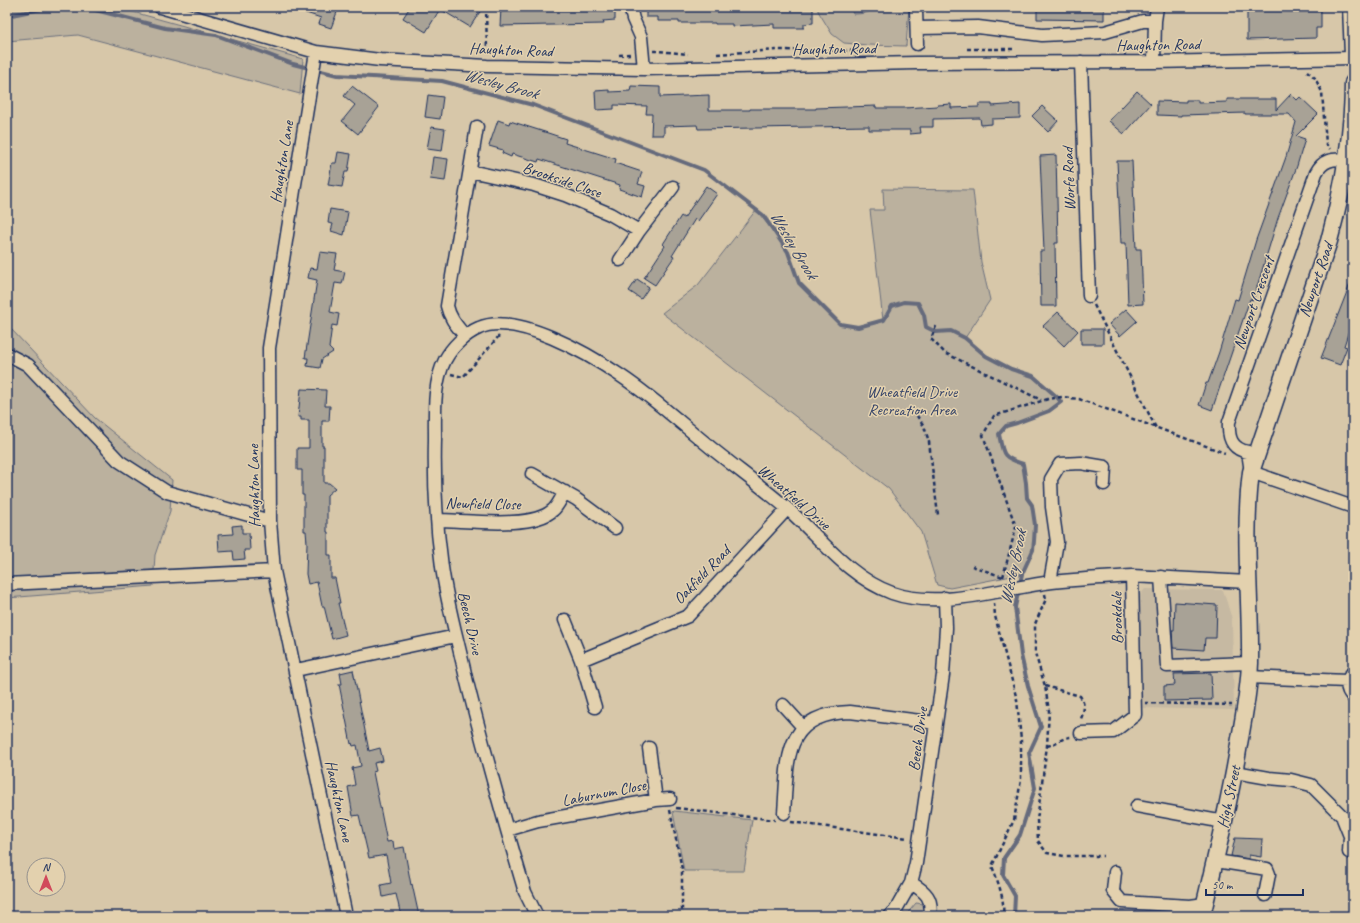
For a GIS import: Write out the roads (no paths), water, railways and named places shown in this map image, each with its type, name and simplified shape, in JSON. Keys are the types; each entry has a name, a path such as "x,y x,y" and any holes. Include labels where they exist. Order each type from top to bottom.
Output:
{"main road":[{"path":"1351,7 1353,55"},
{"name":"Newport Road","path":"1251,472 1329,241 1339,205 1342,159 1351,131 1353,83"},
{"name":"High Street","path":"1203,910 1216,861 1235,772 1246,705 1249,670 1246,529 1247,499 1251,472"}],"street":[{"name":"Haughton Road","path":"160,7 316,52 380,60 487,66 644,69 916,63 1154,62 1353,58"},
{"path":"630,7 633,19 642,37 644,69"},
{"path":"1154,62 1155,21 1158,7"},
{"path":"916,10 918,28 917,44"},
{"path":"918,28 978,27 1042,35 1106,32 1143,21 1155,21"},
{"name":"Haughton Lane","path":"316,52 269,348 270,521 274,572 296,670 346,916"},
{"name":"Worfe Road","path":"1081,62 1089,296"},
{"path":"465,336 452,321 447,306 477,127"},
{"name":"Newport Crescent","path":"1251,472 1248,452 1244,452 1236,447 1230,440 1228,434 1229,422 1316,173 1320,166 1328,160 1342,159"},
{"name":"Brookside Close","path":"470,170 534,185 565,195 610,214 639,231"},
{"path":"620,260 639,231 673,187"},
{"name":"Wheatfield Drive","path":"465,336 478,328 489,325 509,325 542,334 591,358 621,376 656,402 787,508 849,568 866,581 898,595 921,599 975,596 1046,583 1132,576"},
{"name":"Beech Drive","path":"465,336 455,346 446,359 441,372 435,415 435,485 442,569 456,636 480,734 525,892 537,916"},
{"path":"7,354 28,365 119,461 167,492 270,521"},
{"path":"1046,583 1057,542 1052,507 1051,479 1060,464 1081,463 1105,467 1104,484"},
{"path":"1251,472 1353,507"},
{"name":"Newfield Close","path":"532,474 576,499 615,528"},
{"name":"Newfield Close","path":"437,520 512,522 531,520 544,516 553,510 564,492"},
{"name":"Oakfield Road","path":"581,660 688,616 787,508"},
{"path":"7,584 274,572"},
{"name":"Brookdale","path":"1081,732 1112,732 1135,715 1132,576 1248,582"},
{"path":"1161,577 1166,666 1350,676 1347,686 1348,691 1353,697"},
{"name":"Beech Drive","path":"890,916 895,911 911,884 916,863 943,675 946,628 945,598"},
{"path":"565,620 581,660 596,706"},
{"path":"296,670 456,636"},
{"path":"782,705 803,727"},
{"path":"784,813 788,760 791,747 803,727 817,719 836,712 850,712 936,723"},
{"name":"Laburnum Close","path":"507,830 538,821 656,800 649,748"},
{"path":"1235,772 1290,780 1311,785 1342,816 1350,836 1349,852"},
{"path":"656,800 670,803"},
{"path":"1137,806 1224,822"},
{"path":"1216,861 1267,869 1269,874 1265,895"},
{"path":"1115,872 1113,891 1122,902 1190,906 1203,910"},
{"path":"911,884 922,890 929,898 932,908 930,916"}],"waterway":[{"name":"Wesley Brook","path":"7,16 41,9 43,7"},
{"name":"Wesley Brook","path":"84,7 165,28 216,35 293,64 337,75 442,81 533,105 704,170 763,215 788,252 799,283 840,324 858,327 884,320 892,306 904,302 918,303 924,315 926,327 936,332 951,331 965,338 986,356 1011,369 1033,376 1056,396 1061,402 1049,411 1006,426 999,434 1001,447 1007,457 1023,464 1027,498 1032,505 1035,525 1033,550 1022,574 1015,607 1021,655 1028,686 1041,727 1029,753 1035,788 1020,835 1004,858 1003,875 1015,896 1014,916"}],"park label":[{"name":"Wheatfield Drive Recreation Area","path":"912,401"}]}
